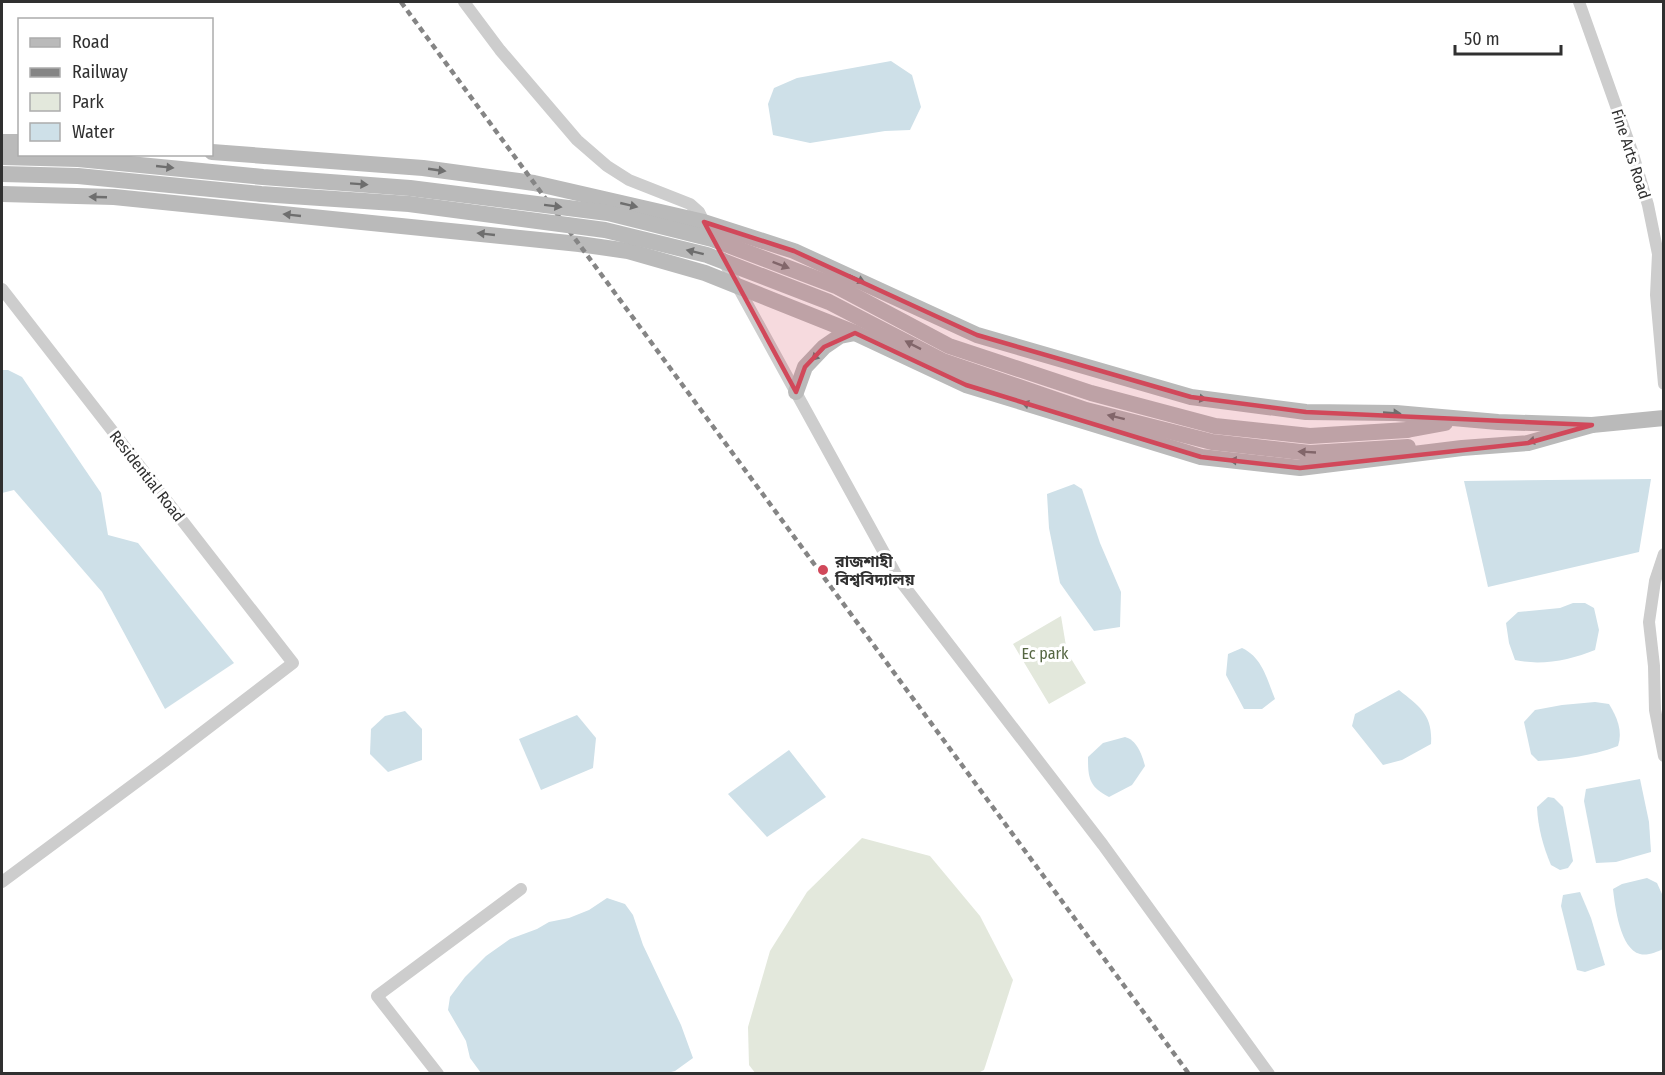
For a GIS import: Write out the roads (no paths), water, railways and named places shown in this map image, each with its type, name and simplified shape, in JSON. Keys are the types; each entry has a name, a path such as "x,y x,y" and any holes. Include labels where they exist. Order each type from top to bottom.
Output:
{"main road":[{"path":"2,141 18,142"},
{"path":"213,152 423,168 534,183 704,222 794,251 977,335 1191,397 1306,412 1395,413 1464,420 1592,425 1664,418"},
{"path":"2,157 78,159 262,177 410,188 608,213 712,239 836,286 949,346 1091,393 1215,426 1310,436 1408,438 1462,448"},
{"path":"2,174 78,176 261,194 409,204 605,230 707,255 829,302 943,361 1086,410 1212,442 1310,453 1408,438 1464,420"},
{"path":"2,194 114,197 579,244 628,251 705,273 736,285 855,333 966,385 1201,457 1300,468 1462,448 1528,443 1592,425"},
{"path":"796,392 805,367 824,347 840,336 855,333"}],"street":[{"path":"464,2 500,50 577,140 607,166 629,180 690,204 699,212 736,285 898,578 1110,854 1269,1074"},
{"name":"Fine Arts Road","path":"1579,2 1632,151 1648,205 1658,254 1656,295 1664,384"},
{"name":"Residential Road","path":"2,289 293,663 2,882"},
{"path":"1664,554 1655,581 1649,622 1654,666 1655,710 1664,756"},
{"path":"438,1074 377,996 521,889"}],"water":[{"path":"891,61 912,75 921,107 910,130 885,131 810,143 773,135 768,104 774,88 797,78"},
{"path":"2,370 8,370 22,377 101,493 108,535 138,543 234,663 165,709 102,592 14,490 2,493"},
{"path":"1651,479 1639,552 1488,587 1464,481"},
{"path":"1074,484 1082,489 1100,543 1121,592 1120,627 1094,631 1060,583 1049,528 1047,494"},
{"path":"1573,603 1585,603 1594,608 1599,630 1595,650 1556,661 1515,660 1509,643 1506,623 1518,612 1560,608"},
{"path":"1242,648 1259,663 1275,699 1262,709 1244,709 1226,675 1228,654"},
{"path":"1399,690 1424,712 1430,726 1431,744 1402,760 1383,765 1352,726 1355,714"},
{"path":"1595,702 1609,704 1612,709 1619,730 1618,746 1589,755 1538,761 1531,754 1524,722 1535,710"},
{"path":"405,711 422,729 422,760 388,772 370,754 371,729 385,716"},
{"path":"577,715 596,738 593,768 541,790 519,739"},
{"path":"1125,737 1136,745 1145,766 1132,785 1109,797 1097,789 1091,781 1088,757 1103,743"},
{"path":"789,750 826,797 767,837 728,794"},
{"path":"1640,779 1649,822 1651,852 1616,862 1596,863 1584,801 1586,789"},
{"path":"1548,797 1554,798 1563,807 1573,861 1568,868 1560,870 1551,865 1538,822 1537,807"},
{"path":"1647,878 1657,883 1662,894 1663,949 1640,954 1633,950 1623,936 1613,889 1622,884"},
{"path":"1580,892 1591,918 1605,965 1585,972 1577,970 1561,906 1563,895"},
{"path":"607,898 625,904 633,915 643,945 681,1025 693,1058 675,1071 667,1073 481,1073 470,1058 466,1041 448,1010 450,997 465,977 486,956 510,939 549,922 569,918 589,910"}],"railway":[{"path":"401,2 1189,1074"}],"place":[{"name":"রাজশাহী বিশ্ববিদ্যালয়","path":"823,570"}],"park label":[{"name":"Ec park","path":"1045,653"}]}
